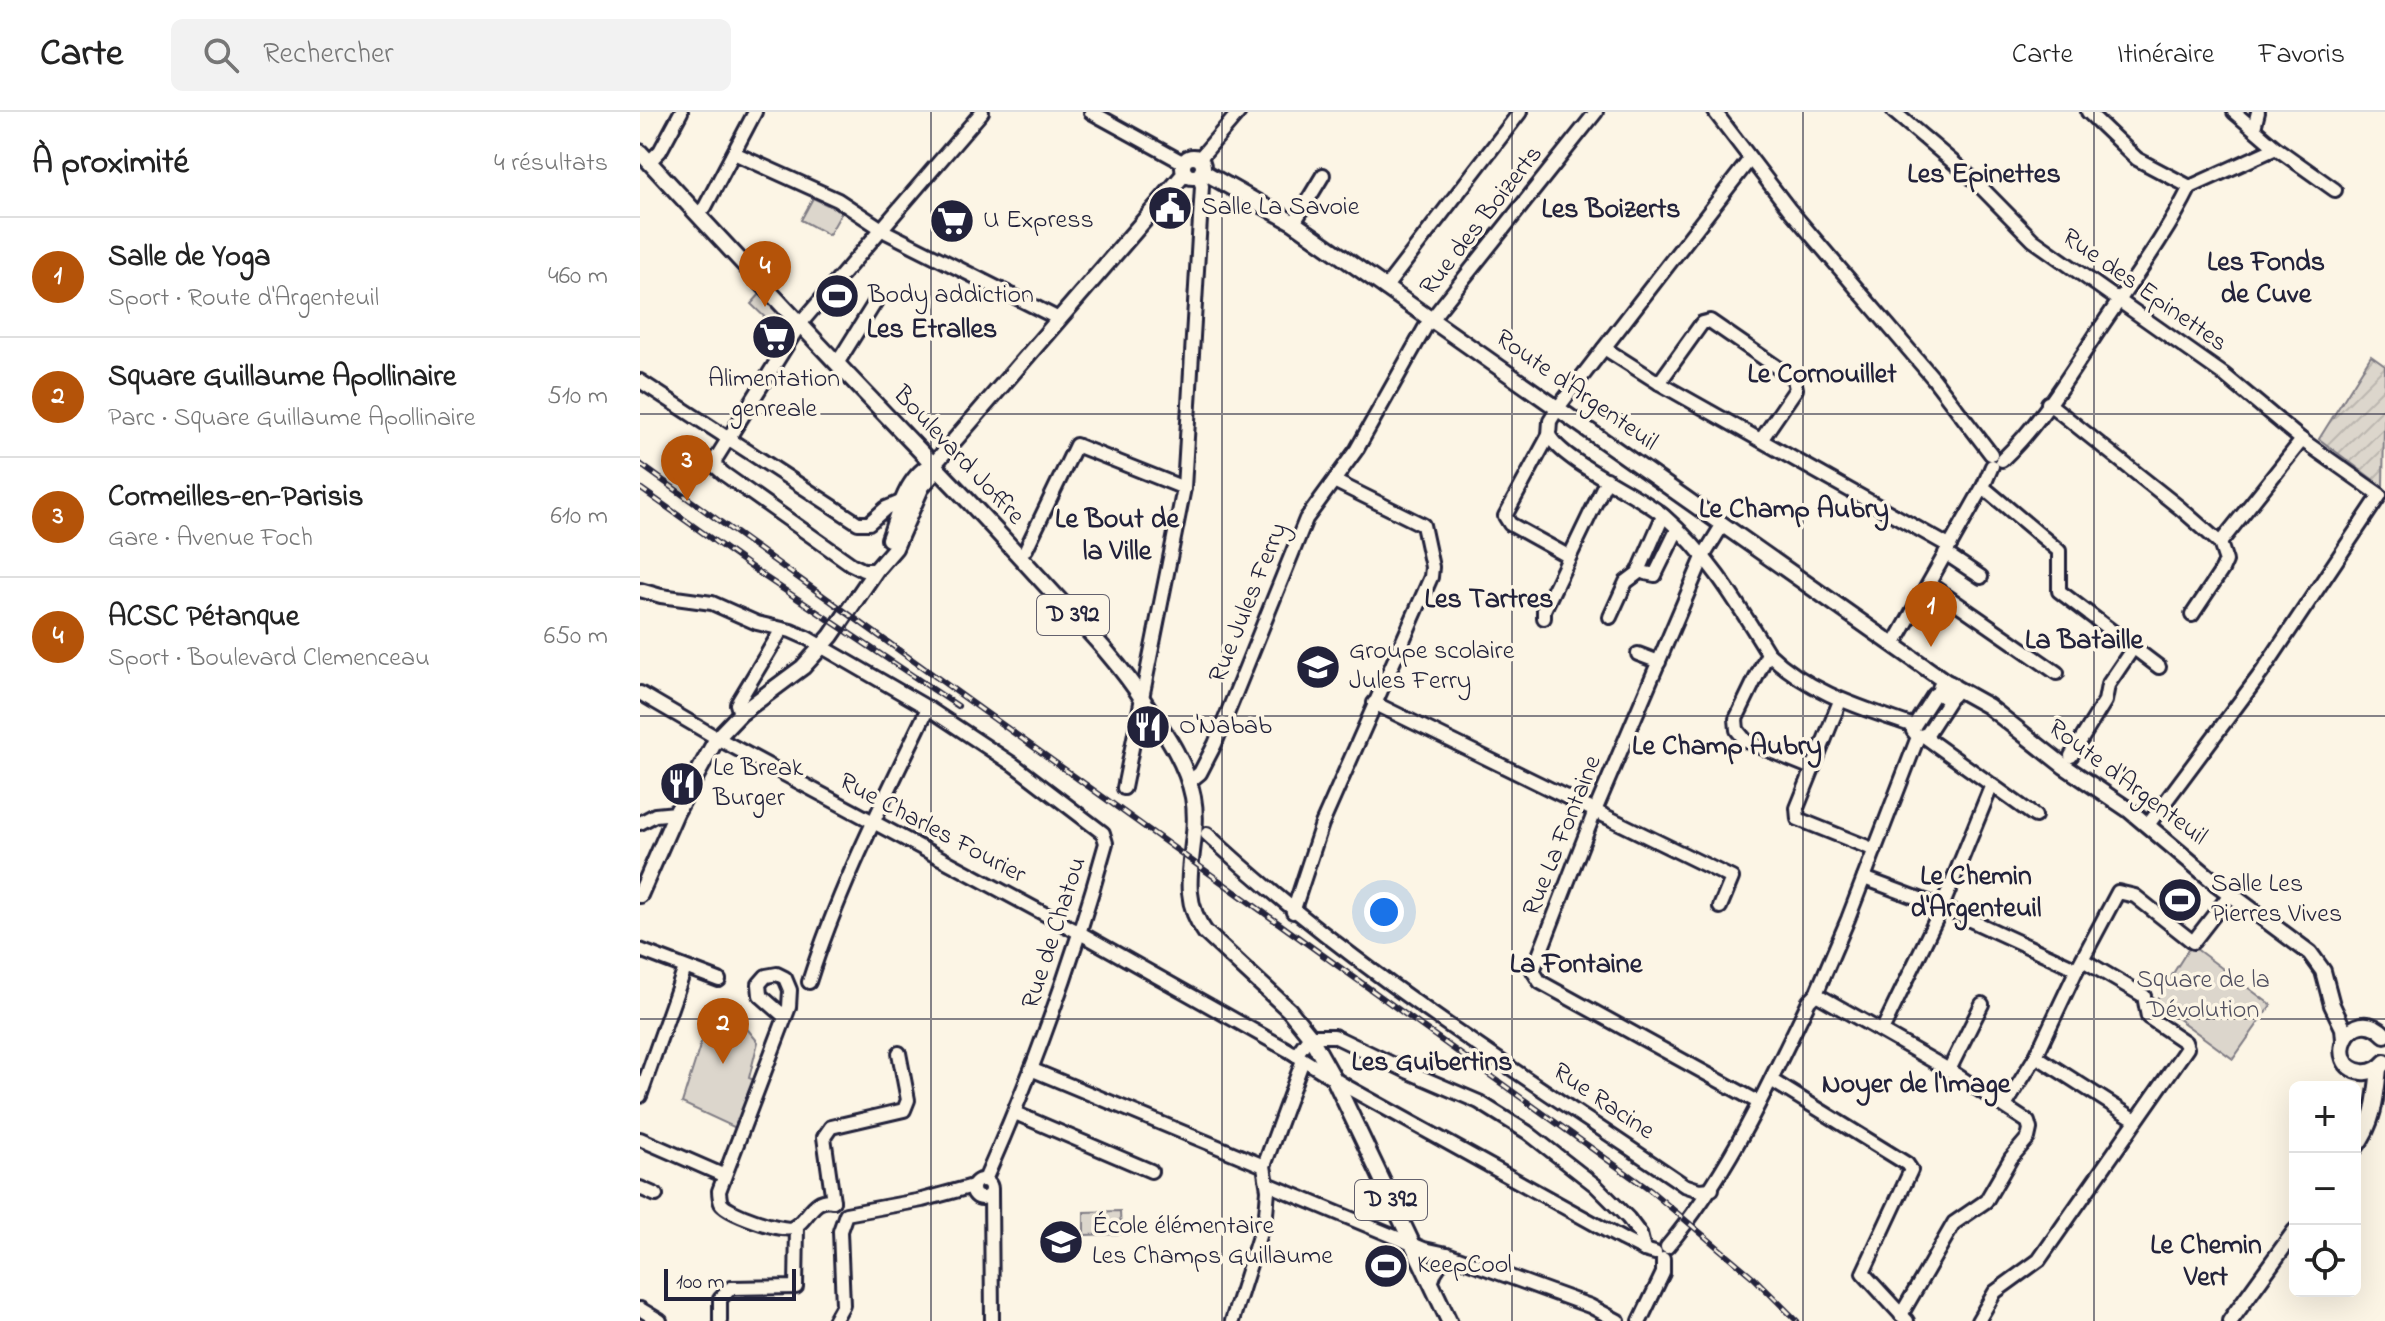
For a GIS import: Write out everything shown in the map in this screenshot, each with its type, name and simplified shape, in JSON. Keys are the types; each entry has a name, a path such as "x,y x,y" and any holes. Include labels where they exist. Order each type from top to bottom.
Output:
{"main road":[{"name":"D 392","path":"644,157 800,324"},
{"name":"Route d'Argenteuil","path":"1194,168 1294,223 1894,645 1957,701 1992,712 2148,825 2317,960 2343,1028 2344,1057 2367,1083 2373,1110"},
{"path":"878,567 903,501 917,475 935,463 1194,168"},
{"name":"Boulevard Joffre","path":"800,324 935,463 1113,659 1142,698 1175,751 1189,782 1195,824 1188,886 1196,916 1205,932 1289,1010 1310,1036 1334,1079 1449,1321"},
{"path":"640,895 676,813 717,738 740,714 803,667 822,647 878,567 895,548 922,486 933,474 935,463"},
{"name":"Route d'Argenteuil","path":"2330,992 2347,1015 2362,1025"},
{"path":"2344,1040 2351,1030 2362,1025 2376,1027 2385,1035"},
{"path":"2356,1070 2372,1071 2382,1065"},
{"path":"2361,1141 2373,1110 2382,1065"},
{"path":"2230,1321 2289,1239"}],"street":[{"path":"644,157 660,151 681,112"},
{"path":"699,214 755,112"},
{"path":"878,567 867,571 851,564 724,474 716,467 715,460 800,324 982,112"},
{"path":"1091,112 1194,168 1202,186 1184,488 1124,788"},
{"path":"1194,168 1239,112"},
{"path":"1385,288 1516,116 1501,112"},
{"name":"Rue des Boizerts","path":"1432,320 1596,112"},
{"path":"1715,112 1789,209 1931,375 1995,460"},
{"name":"Rue des Epinettes","path":"1894,112 1973,179 2033,240 2223,374 2302,440 2380,495 2262,672 2148,825"},
{"path":"2088,112 2137,159 2190,187"},
{"path":"2234,112 2276,148 2335,190"},
{"path":"2254,128 2258,112"},
{"path":"1894,645 1983,487 1995,460 2048,403 2119,300 2190,187 2276,148"},
{"path":"734,153 838,200 883,229 1059,319"},
{"path":"1568,556 1510,524 1505,516 1549,435 1550,421 1558,408 1750,159"},
{"path":"1294,223 1323,175"},
{"path":"838,362 876,301"},
{"name":"Rue Jules Ferry","path":"1189,782 1200,773 1215,744 1258,643 1299,531 1357,449 1407,358 1432,320"},
{"path":"1659,383 1702,323 1710,321 1794,379 1796,389 1761,440"},
{"path":"1604,348 1947,550 1981,577"},
{"path":"640,381 858,523 869,523 886,508 903,501"},
{"path":"2048,403 2220,543 2226,561 2192,615"},
{"path":"1549,435 1564,453 1663,516 1704,555 1768,653 1796,676 1840,701 1919,733 2035,816"},
{"path":"2220,543 2302,440"},
{"path":"1026,549 1076,445 1184,488"},
{"path":"1544,618 1544,610 1568,556 1607,479"},
{"path":"1293,912 1322,824 1431,577 1427,534 1423,525 1334,481"},
{"path":"1983,487 2059,551 2059,591 2159,667"},
{"path":"1610,617 1626,582 1638,573 1663,516"},
{"name":"Rue La Fontaine","path":"1723,524 1704,555 1595,811 1534,966 1535,977 1758,1102"},
{"path":"1645,573 1655,575 1677,530"},
{"path":"851,564 857,574 860,595"},
{"path":"1929,584 2057,673"},
{"name":"Rue de Chatou","path":"640,590 670,598 712,603 757,623 799,634 928,708 1014,765 1103,833 1106,843 1080,933 1033,1070 983,1186"},
{"path":"740,714 737,704 782,629"},
{"path":"2071,756 2105,701 2108,685 2133,648"},
{"path":"1768,653 1736,719 1737,730 1746,741 1812,768"},
{"path":"1638,654 1659,662"},
{"path":"1657,1252 1712,1189 1771,1080 1809,1001 1816,994 1933,697 1946,691"},
{"name":"Rue Charles Fourier","path":"640,693 717,738 1080,933 1334,1079 1657,1252"},
{"path":"1840,701 1797,808 1798,819 1875,850"},
{"path":"1374,703 1732,878 1720,907"},
{"path":"809,982 825,932 928,708"},
{"path":"1882,1031 1942,907 1991,787"},
{"path":"640,823 655,815 676,813"},
{"name":"Rue Racine","path":"1207,834 1293,912 1420,1004 1684,1185 1699,1190 1712,1189"},
{"path":"1864,878 2080,964 2144,996 2148,1017 2185,1042 2187,1048 2039,1260 1995,1292 1978,1321"},
{"path":"2005,1106 2036,1056 2118,892 2130,893 2193,942 2231,893"},
{"path":"640,950 719,980"},
{"path":"640,1096 685,968"},
{"path":"1771,1080 1907,1164 1911,1170 1863,1273 1904,1318 1954,1223 1986,1201 2011,1158 2028,1138 2030,1129 2028,1122 1949,1070 1816,994"},
{"path":"1949,1070 1982,1004"},
{"path":"785,1017 719,1191 721,1204 728,1210 781,1229 797,1226"},
{"path":"1232,1321 1266,1214 1268,1184 1264,1166 1299,1058 1310,1036 1334,1036 1500,1114 1595,1185 1657,1252 1663,1273 1640,1321"},
{"path":"833,1201 824,1137 831,1127 904,1110 908,1100 899,1053"},
{"path":"2036,1056 2136,1120"},
{"path":"1033,1070 1264,1166"},
{"path":"1015,1113 1151,1171"},
{"path":"640,1139 718,1173"},
{"path":"1268,1184 1412,1244 1590,1306 1618,1321"},
{"path":"846,1214 983,1186 992,1321"},
{"path":"640,1188 656,1195"},
{"path":"720,1321 720,1299 731,1288 796,1287 797,1226 814,1205 826,1199 833,1201 846,1214"},
{"path":"834,1321 843,1305 840,1231 846,1214"},
{"path":"1431,1283 1447,1254"},
{"path":"640,1309 660,1321"}],"green space":[{"path":"813,198 842,212 829,235 801,220"},
{"path":"761,293 784,316 774,326 751,304"},
{"path":"2371,356 2385,366 2383,487 2319,439"},
{"name":"Square de la Dévolution","path":"2191,945 2271,1005 2233,1059 2155,1002"},
{"path":"712,1008 740,1020 758,1042 749,1078 756,1081 738,1129 682,1103"},
{"path":"1120,1211 1121,1234 1084,1235 1084,1212"}],"railway":[{"path":"640,464 1651,1191 1754,1278 1797,1321"},
{"path":"640,488 765,577 958,706"}],"place":[{"name":"Salle La Savoie","path":"1170,208"},
{"name":"U Express","path":"952,221"},
{"name":"Body addiction","path":"837,296"},
{"name":"ACSC Pétanque","path":"765,307"},
{"name":"Alimentation genreale","path":"774,337"},
{"name":"Cormeilles-en-Parisis","path":"687,501"},
{"name":"Salle de Yoga","path":"1931,647"},
{"name":"Groupe scolaire Jules Ferry","path":"1318,667"},
{"name":"O'Nabab","path":"1148,727"},
{"name":"Le Break Burger","path":"682,784"},
{"name":"Salle Les Pierres Vives","path":"2180,900"},
{"name":"Square Guillaume Apollinaire","path":"723,1064"},
{"name":"École élémentaire Les Champs Guillaume","path":"1061,1242"},
{"name":"KeepCool","path":"1386,1266"}],"district":[{"name":"Les Epinettes","path":"1984,175"},
{"name":"Les Boizerts","path":"1611,210"},
{"name":"Les Fonds de Cuve","path":"2266,279"},
{"name":"Les Etralles","path":"932,330"},
{"name":"Le Cornouillet","path":"1822,375"},
{"name":"Le Champ Aubry","path":"1794,510"},
{"name":"Le Bout de la Ville","path":"1117,536"},
{"name":"Les Tartres","path":"1489,600"},
{"name":"La Bataille","path":"2084,641"},
{"name":"Le Champ Aubry","path":"1727,747"},
{"name":"Le Chemin d'Argenteuil","path":"1976,893"},
{"name":"La Fontaine","path":"1576,965"},
{"name":"Les Guibertins","path":"1432,1063"},
{"name":"Noyer de l'Image","path":"1916,1085"},
{"name":"Le Chemin Vert","path":"2206,1262"}]}
